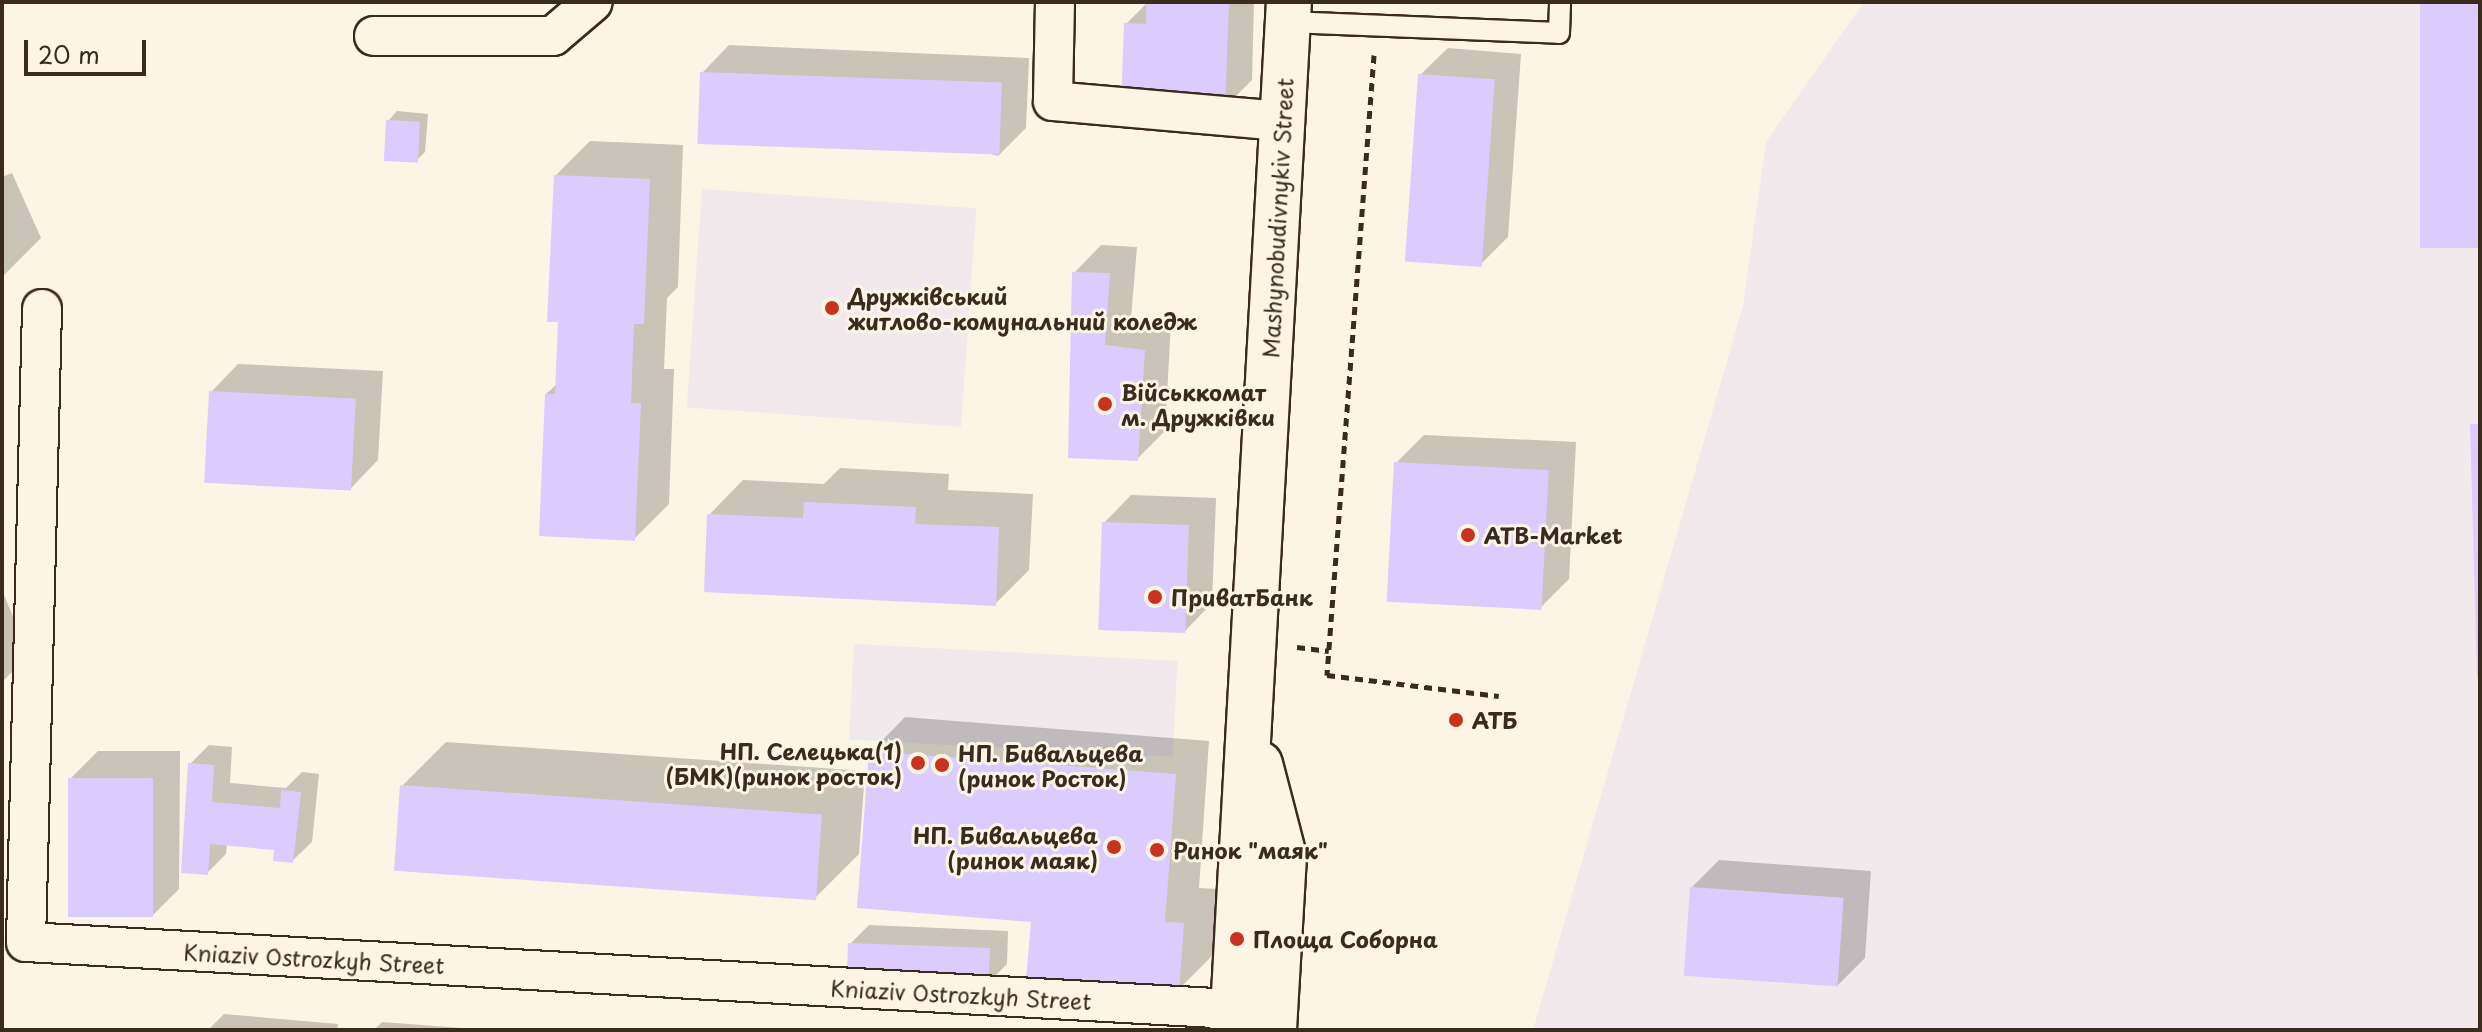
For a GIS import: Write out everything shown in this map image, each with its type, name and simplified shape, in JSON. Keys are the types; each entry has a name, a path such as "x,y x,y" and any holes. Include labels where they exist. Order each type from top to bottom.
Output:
{"street":[{"path":"374,36 553,36 593,2"},
{"path":"1055,2 1053,101 1282,121"},
{"name":"Mashynobudivnykiv Street","path":"1232,1019 1288,12"},
{"name":"Kniaziv Ostrozkyh Street","path":"42,309 26,942 1232,1019"},
{"name":"Mashynobudivnykiv Street","path":"1249,722 1284,856 1274,1030"}],"lane":[{"path":"1288,12 1377,27 1559,33 1560,2"}],"path":[{"path":"1377,27 1327,675 1499,696"}],"shaded area":[{"path":"1864,2 2480,2 2480,1030 1533,1030 1743,306 1766,142"},
{"name":"Дружківський житлово-комунальний коледж","path":"702,189 976,208 961,427 687,407"},
{"path":"854,644 1178,661 1173,757 849,740"}],"building":[{"path":"1146,2 1229,2 1225,110 1121,106 1124,23 1146,24"},
{"path":"2420,2 2480,2 2480,248 2420,248"},
{"path":"700,72 1002,83 999,154 697,144"},
{"path":"1418,74 1495,79 1482,267 1405,262"},
{"path":"386,120 420,122 418,163 384,161"},
{"path":"554,175 650,179 644,324 634,324 631,403 641,403 635,541 539,536 545,394 555,394 558,322 547,322"},
{"name":"Військкомат м. Дружківки","path":"1072,272 1110,273 1105,345 1145,350 1138,461 1068,458"},
{"path":"209,391 356,399 351,491 204,483"},
{"path":"2470,424 2480,424 2480,678 2477,678"},
{"name":"ATB-Market","path":"1394,462 1549,470 1541,610 1387,602"},
{"path":"804,502 916,507 915,524 999,527 996,606 704,592 707,514 803,518"},
{"path":"1102,522 1189,525 1185,633 1098,630"},
{"path":"869,751 1176,774 1165,922 1184,923 1179,992 1026,980 1031,922 857,908"},
{"path":"188,763 214,765 212,802 280,808 281,790 301,792 293,863 273,861 274,850 210,844 208,875 181,873"},
{"path":"68,778 153,778 153,917 68,917"},
{"path":"400,785 822,815 816,900 394,871"},
{"path":"1690,887 1844,898 1837,987 1684,976"},
{"path":"848,943 990,948 989,984 847,979"}],"place":[{"name":"Дружківський житлово-комунальний коледж","path":"832,308"},
{"name":"Військкомат м. Дружківки","path":"1105,404"},
{"name":"ATB-Market","path":"1468,535"},
{"name":"ПриватБанк","path":"1155,597"},
{"name":"АТБ","path":"1456,720"},
{"name":"НП. Селецька(1) (БМК)(ринок росток)","path":"918,763"},
{"name":"НП. Бивальцева (ринок Росток)","path":"942,765"},
{"name":"НП. Бивальцева (ринок маяк)","path":"1114,847"},
{"name":"Ринок \"маяк\"","path":"1157,850"},
{"name":"Площа Соборна","path":"1237,939"}]}
